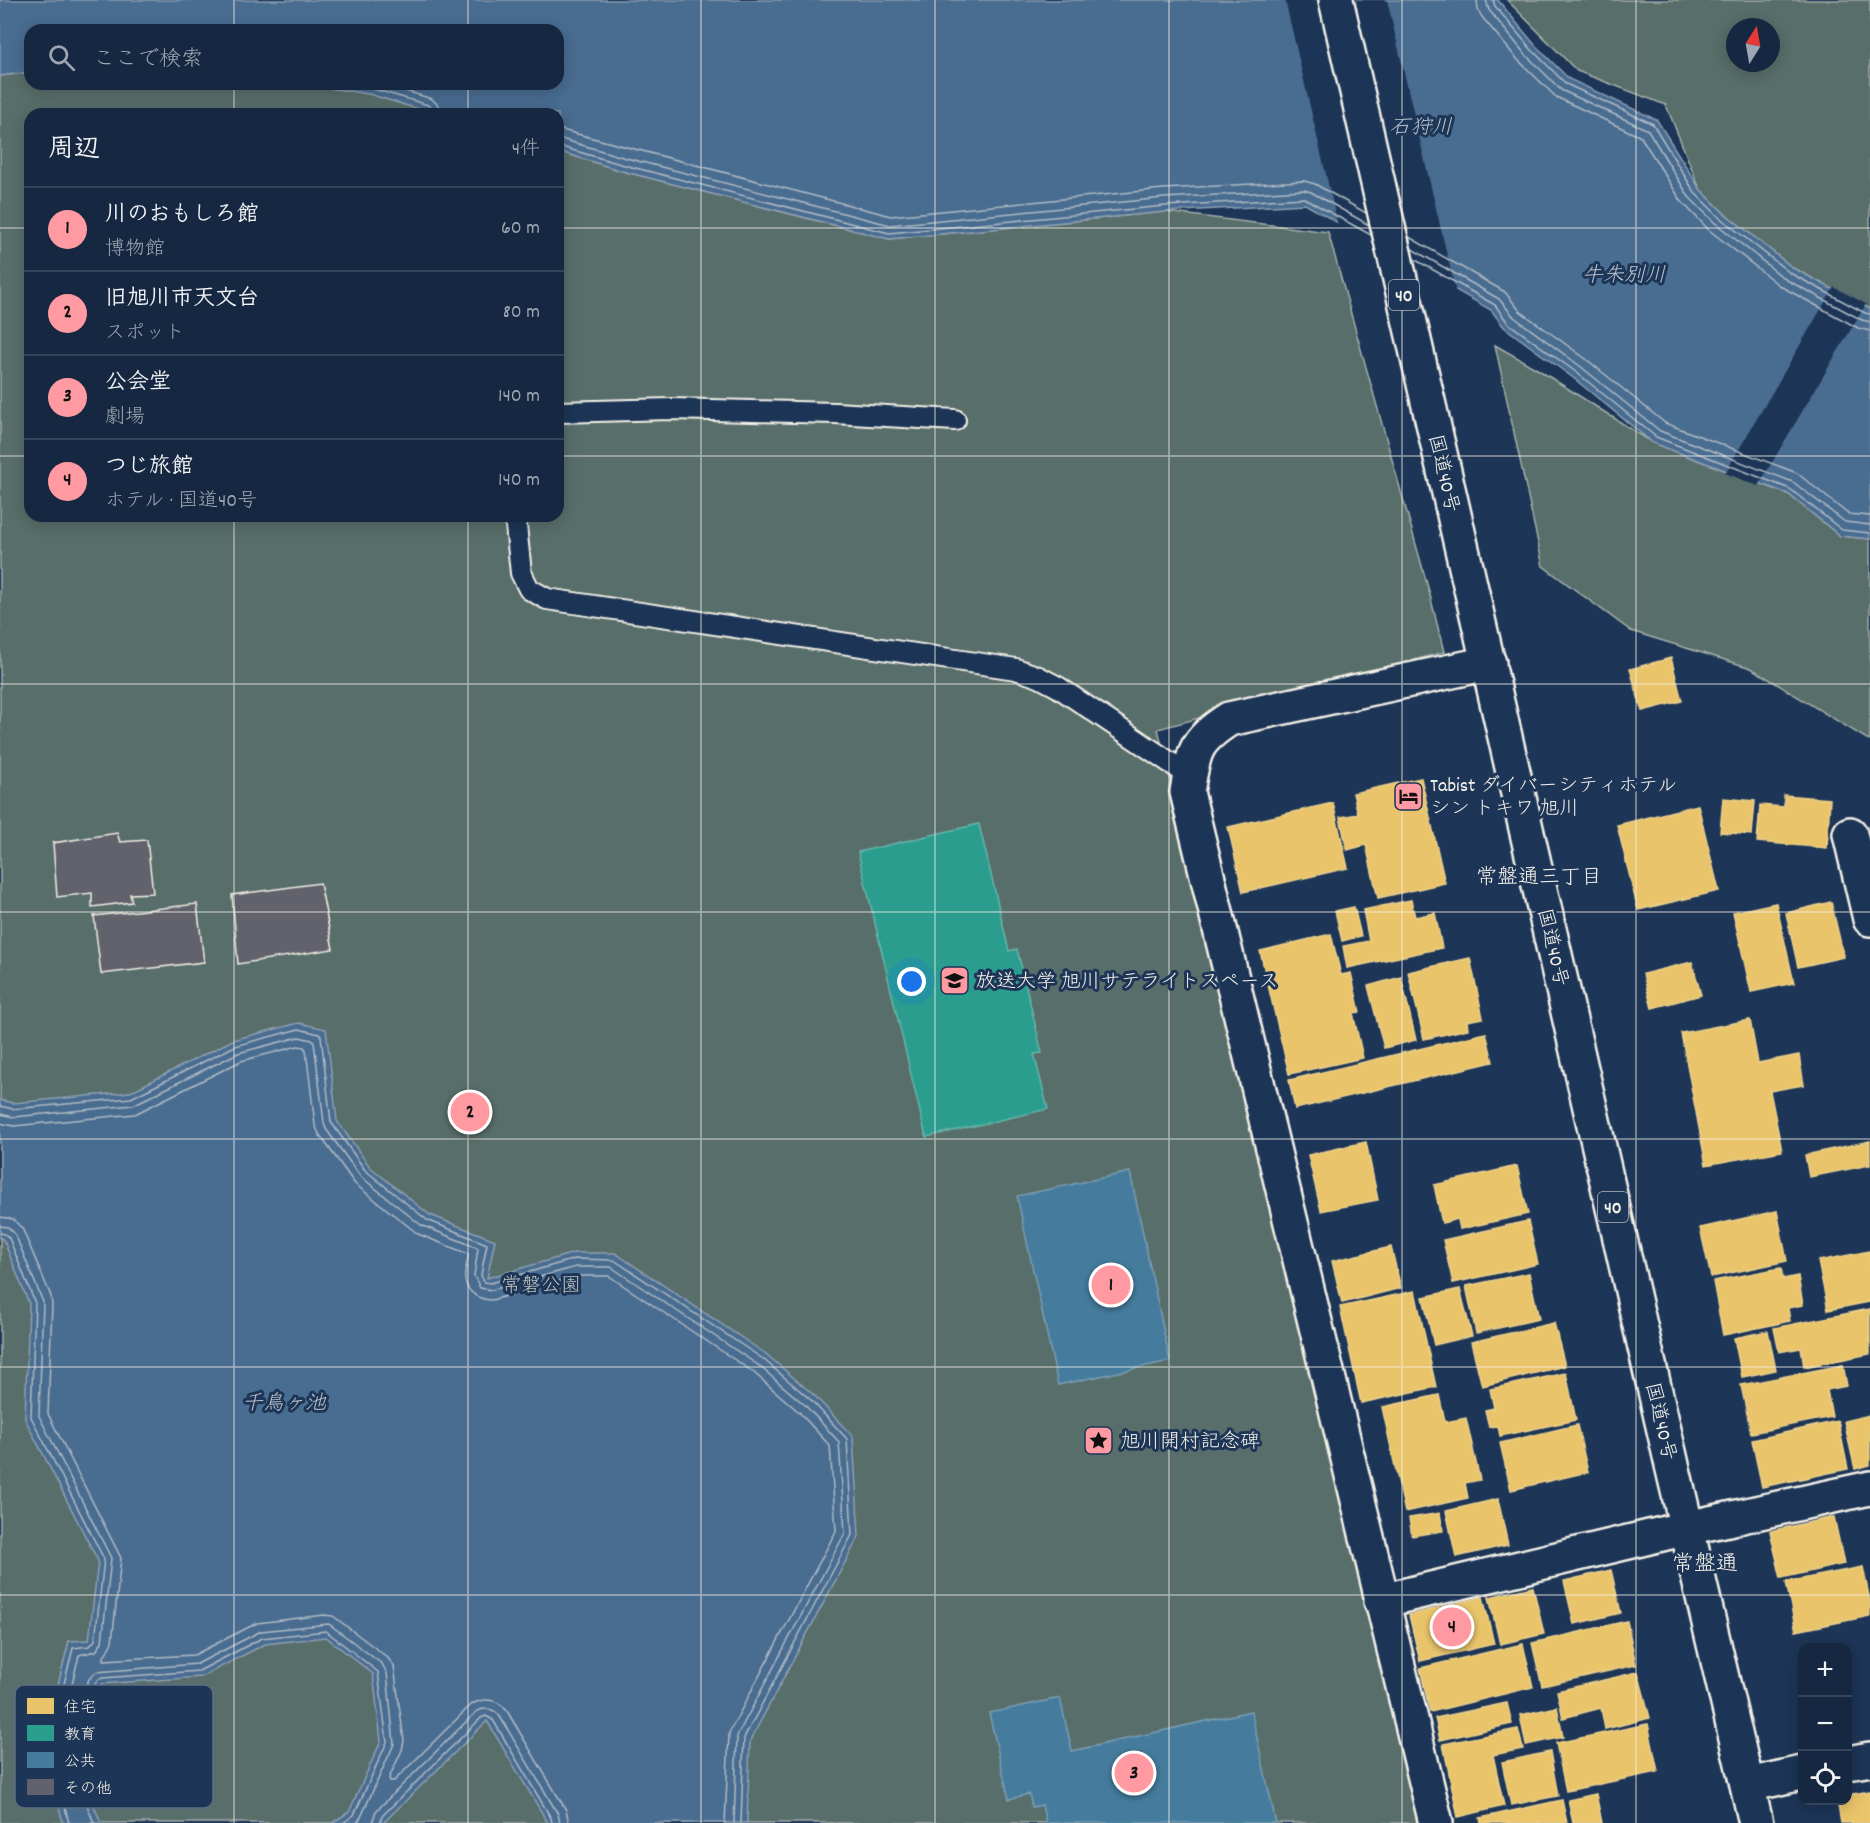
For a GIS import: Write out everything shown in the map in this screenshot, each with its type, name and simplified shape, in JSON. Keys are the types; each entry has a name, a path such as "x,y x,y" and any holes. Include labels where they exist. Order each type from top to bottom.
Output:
{"main road":[{"name":"国道40号","path":"1336,0 1756,1823"},
{"path":"1436,1823 1187,792 1194,753 1209,731 1229,719 1489,663"},
{"path":"1850,834 1870,919"},
{"path":"1382,1601 1687,1528 1870,1488"},
{"path":"1852,1762 1870,1759"},
{"path":"1748,1785 1798,1774"}],"lane":[{"path":"564,412 671,409 836,413 955,420"},
{"path":"516,522 521,573 529,589 547,599 1016,669 1058,687 1190,776"}],"green space":[{"path":"1507,0 1870,0 1870,309 1793,268 1723,212 1700,189 1666,105 1577,71"},
{"name":"常磐公園","path":"24,73 24,90 343,90 369,94 415,108 24,108 24,522 564,522 564,153 622,171 889,239 1165,212 1328,232 1444,652 1158,729 1421,1823 0,1823 0,76"},
{"path":"1495,345 1653,443 1788,494 1840,536 1870,539 1870,741 1751,668 1631,631 1543,566"}],"water":[{"name":"石狩川","path":"0,0 1498,0 1535,45 1569,79 1657,120 1700,189 1723,212 1793,268 1870,309 1870,539 1840,536 1788,494 1653,443 1572,377 1504,327 1491,310 1305,204 1165,212 889,239 622,171 564,153 564,108 415,108 369,94 343,90 564,90 564,24 24,24 24,73 0,76"},
{"name":"千鳥ヶ池","path":"299,1023 326,1029 337,1121 370,1167 430,1215 495,1240 487,1278 574,1253 615,1253 766,1354 815,1396 853,1437 859,1536 750,1741 747,1823 548,1823 487,1721 383,1823 332,1823 349,1812 381,1741 373,1674 326,1637 265,1644 201,1677 101,1685 58,1685 69,1641 89,1640 98,1561 25,1419 29,1304 4,1241 0,1237 0,1100 13,1103 130,1092 233,1040"},
{"name":"千鳥ヶ池","path":"59,1808 95,1808 101,1823 63,1823"}],"pier":[{"path":"1285,0 1387,0 1456,293 1338,226"},
{"path":"1834,287 1866,304 1758,486 1725,473"}],"building: 住宅":[{"path":"1671,658 1682,701 1642,711 1630,669"},
{"path":"1421,778 1445,883 1378,898 1366,845 1347,850 1340,817 1358,814 1353,793"},
{"path":"1784,795 1830,799 1827,848 1757,842 1760,805 1784,807"},
{"path":"1723,798 1755,801 1752,835 1720,832"},
{"path":"1333,803 1348,868 1243,892 1228,827"},
{"path":"1698,805 1719,891 1638,910 1617,825"},
{"path":"1411,900 1415,917 1435,913 1442,948 1347,968 1343,946 1369,941 1363,910"},
{"path":"1831,902 1844,957 1798,967 1786,913"},
{"path":"1776,903 1794,983 1751,992 1733,912"},
{"path":"1354,907 1361,936 1342,941 1335,911"},
{"path":"1331,934 1341,975 1351,973 1360,1012 1353,1013 1363,1058 1289,1074 1260,951"},
{"path":"1470,958 1483,1018 1467,1021 1468,1029 1424,1039 1408,972"},
{"path":"1692,962 1701,995 1652,1008 1643,974"},
{"path":"1401,977 1416,1040 1384,1048 1368,986"},
{"path":"1750,1020 1758,1063 1799,1055 1804,1085 1770,1091 1782,1151 1706,1165 1681,1033"},
{"path":"1486,1033 1493,1062 1295,1109 1289,1080"},
{"path":"1870,1141 1870,1165 1809,1177 1805,1155"},
{"path":"1366,1142 1378,1200 1321,1211 1308,1155"},
{"path":"1517,1166 1528,1214 1460,1229 1458,1219 1442,1223 1434,1185"},
{"path":"1777,1211 1787,1261 1711,1277 1700,1228"},
{"path":"1528,1221 1538,1264 1453,1283 1443,1240"},
{"path":"1391,1247 1401,1288 1342,1303 1332,1261"},
{"path":"1870,1251 1870,1302 1828,1310 1818,1261"},
{"path":"1781,1268 1783,1279 1798,1276 1803,1305 1788,1308 1790,1321 1723,1335 1713,1281"},
{"path":"1529,1273 1539,1319 1476,1333 1466,1286"},
{"path":"1460,1289 1472,1336 1434,1345 1423,1297"},
{"path":"1415,1291 1436,1387 1361,1403 1340,1307"},
{"path":"1870,1309 1870,1354 1804,1367 1801,1348 1779,1352 1774,1328"},
{"path":"1554,1323 1565,1366 1482,1386 1471,1342"},
{"path":"1768,1331 1776,1370 1742,1377 1734,1338"},
{"path":"1843,1365 1847,1386 1827,1390 1832,1417 1751,1433 1741,1385"},
{"path":"1566,1373 1576,1420 1500,1436 1498,1426 1489,1427 1485,1410 1494,1408 1490,1389"},
{"path":"1439,1395 1445,1422 1466,1418 1480,1480 1465,1483 1468,1498 1405,1512 1382,1407"},
{"path":"1870,1415 1870,1465 1855,1469 1844,1421"},
{"path":"1838,1421 1848,1469 1762,1487 1752,1440"},
{"path":"1577,1425 1588,1472 1511,1490 1500,1443"},
{"path":"1498,1499 1508,1545 1456,1557 1446,1511"},
{"path":"1440,1513 1443,1531 1412,1536 1409,1518"},
{"path":"1834,1517 1844,1564 1781,1578 1770,1531"},
{"path":"1863,1567 1870,1601 1870,1616 1796,1631 1786,1582"},
{"path":"1611,1570 1621,1613 1574,1624 1564,1581"},
{"path":"1533,1587 1544,1634 1500,1644 1489,1597"},
{"path":"1483,1597 1494,1644 1420,1661 1409,1615"},
{"path":"1627,1621 1636,1665 1542,1686 1532,1643"},
{"path":"1523,1644 1533,1687 1430,1712 1420,1668"},
{"path":"1638,1672 1650,1718 1605,1729 1601,1708 1563,1718 1557,1691"},
{"path":"1507,1703 1512,1724 1440,1740 1435,1718"},
{"path":"1557,1707 1563,1737 1526,1745 1520,1715"},
{"path":"1648,1724 1658,1772 1566,1791 1556,1743"},
{"path":"1518,1729 1523,1749 1493,1755 1504,1806 1458,1817 1443,1744"},
{"path":"1550,1752 1558,1796 1511,1805 1502,1762"},
{"path":"1870,1791 1870,1823 1841,1823 1838,1805 1852,1805 1852,1794"},
{"path":"1596,1794 1602,1823 1573,1823 1568,1800"},
{"path":"1562,1800 1567,1823 1481,1823 1480,1818"}],"building: 教育":[{"path":"979,824 1009,951 1017,949 1042,1053 1034,1054 1048,1109 926,1137 858,852"}],"building: 公共":[{"path":"1130,1172 1170,1361 1058,1385 1017,1196"},
{"path":"1060,1698 1072,1751 1251,1711 1276,1823 1046,1823 1042,1805 1032,1807 1029,1794 1009,1799 989,1713"}],"building: その他":[{"path":"117,833 120,842 147,840 153,893 130,894 132,902 92,907 92,893 57,897 53,843"},
{"path":"320,883 333,949 238,964 232,895"},
{"path":"197,904 204,962 101,974 94,916"}],"place":[{"name":"Tabist ダイバーシティホテル シン トキワ 旭川","path":"1409,796"},
{"name":"放送大学 旭川サテライトスペース","path":"955,980"},
{"name":"旧旭川市天文台","path":"470,1112"},
{"name":"川のおもしろ館","path":"1111,1285"},
{"name":"旭川開村記念碑","path":"1099,1440"},
{"name":"つじ旅館","path":"1452,1627"},
{"name":"公会堂","path":"1134,1773"}],"district":[{"name":"常盤通三丁目","path":"1539,876"},
{"name":"常盤通","path":"1705,1562"}],"water label":[{"name":"牛朱別川","path":"1624,274"}]}
